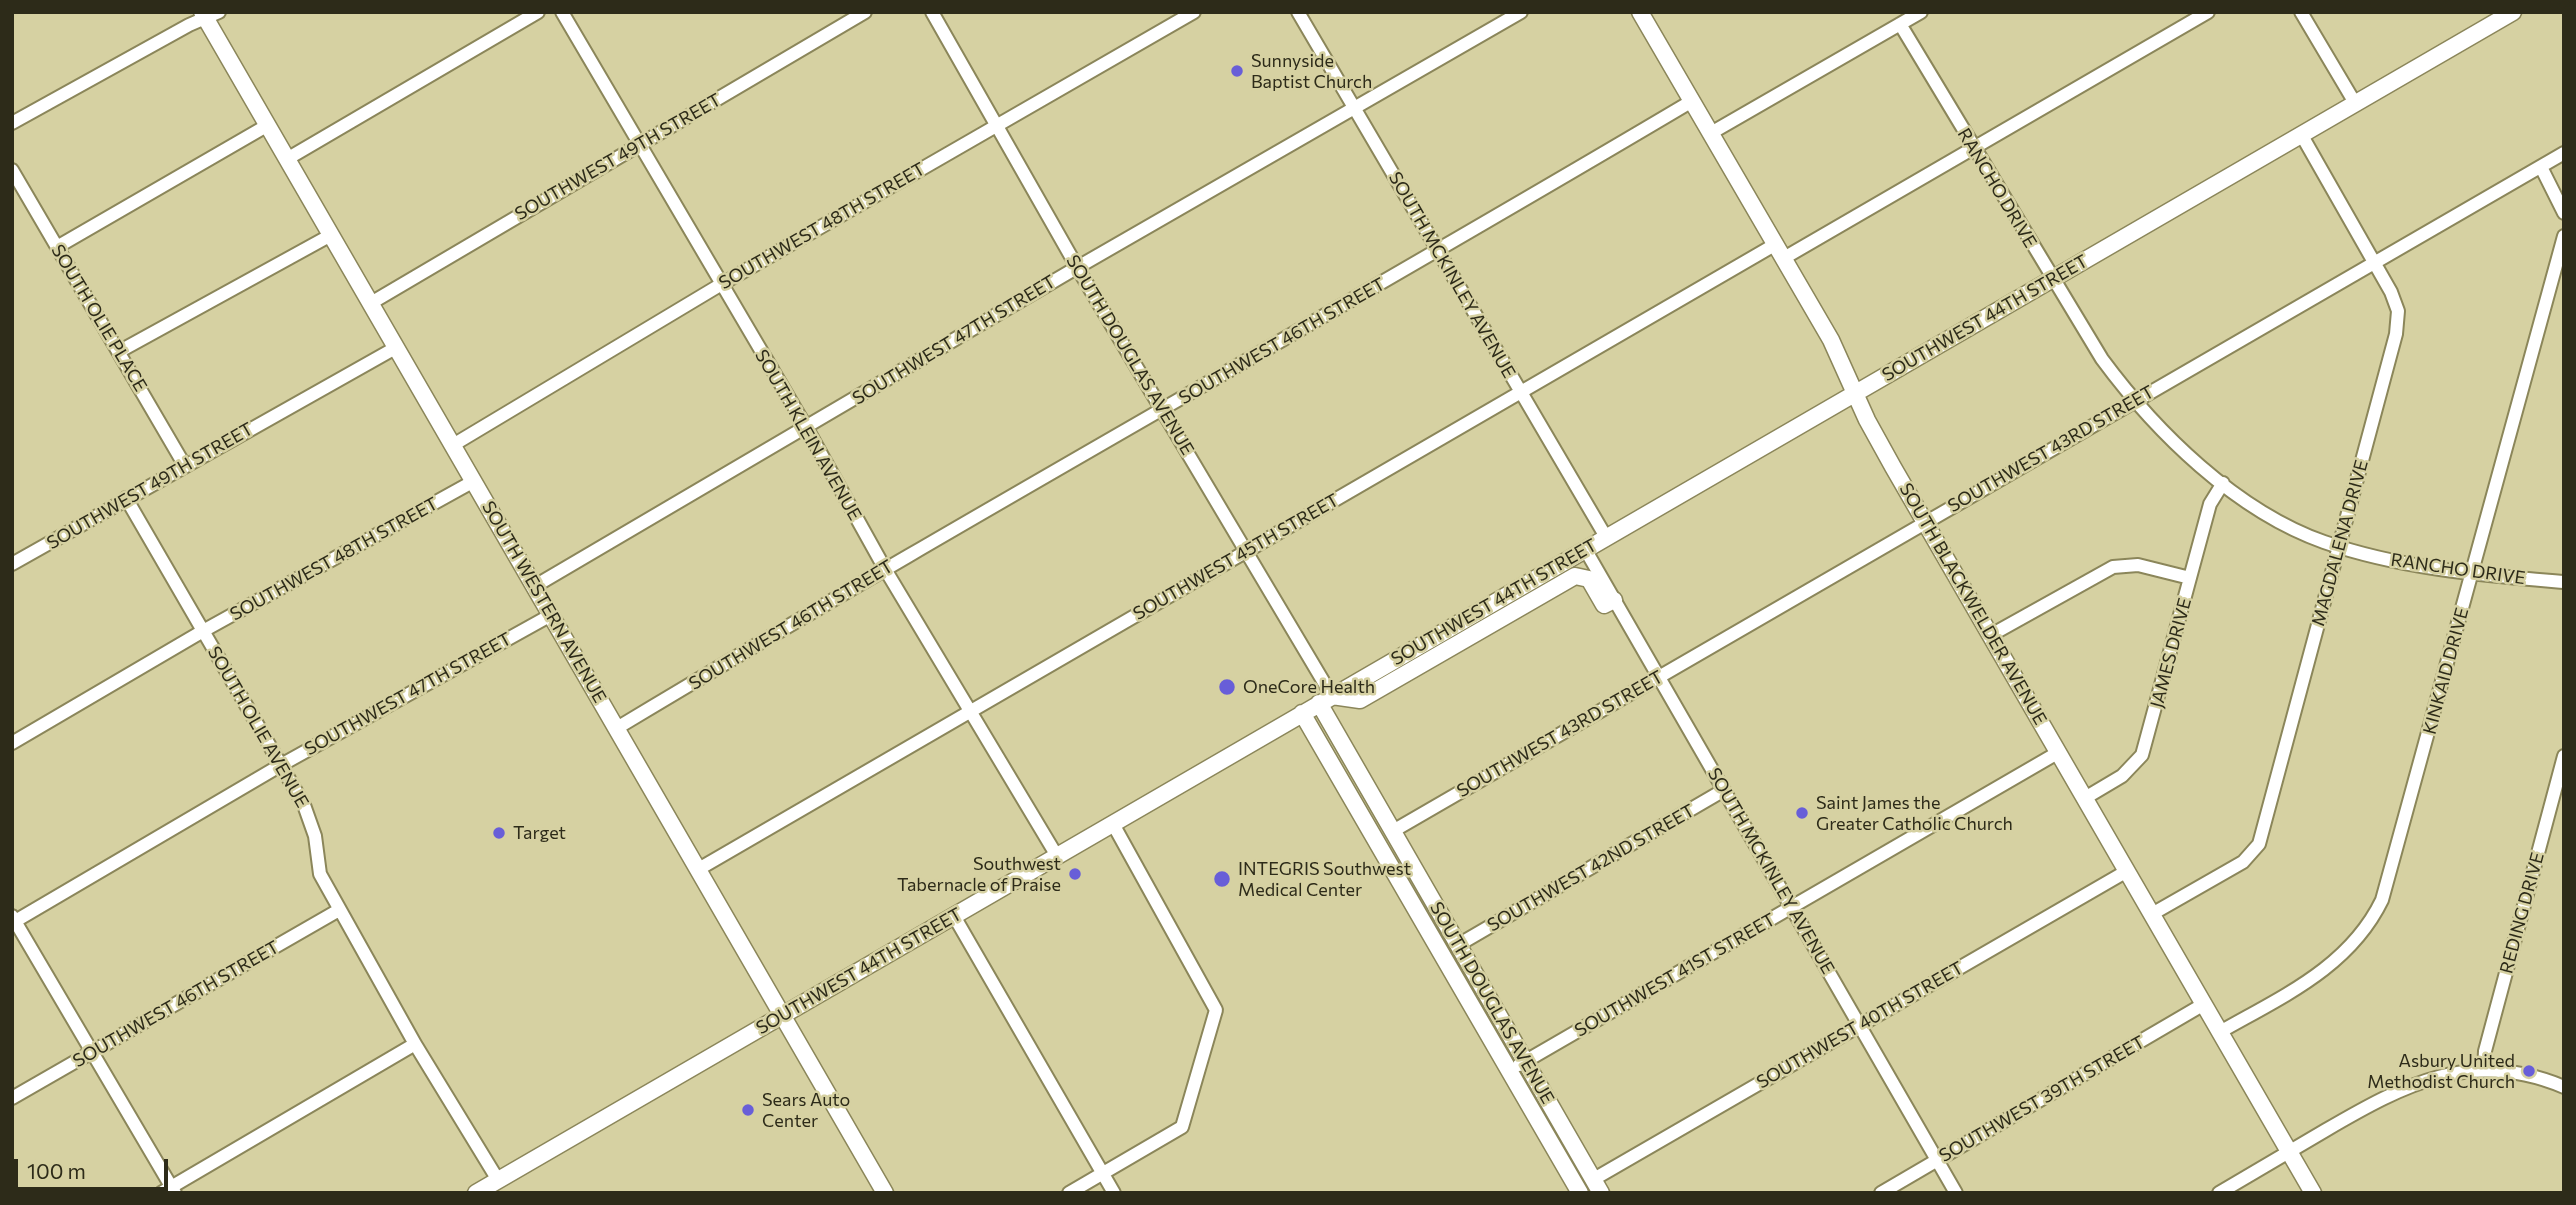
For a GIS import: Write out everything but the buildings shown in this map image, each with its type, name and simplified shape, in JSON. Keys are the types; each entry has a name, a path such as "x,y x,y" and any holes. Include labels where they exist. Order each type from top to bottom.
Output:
{"main road":[{"name":"SOUTH BLACKWELDER AVENUE","path":"1640,12 1845,365 1867,420 1925,522 2313,1193"},
{"name":"SOUTHWEST 44TH STREET","path":"476,1193 2513,12"},
{"name":"SOUTH WESTERN AVENUE","path":"209,14 331,235 886,1193"},
{"path":"1326,700 1360,700 1576,576 1589,579 1609,602"},
{"name":"SOUTH DOUGLAS AVENUE","path":"1326,700 1393,831 1597,1186"},
{"name":"SOUTH DOUGLAS AVENUE","path":"1302,713 1580,1193"}],"street":[{"path":"288,159 538,12"},
{"name":"SOUTH KLEIN AVENUE","path":"562,12 806,428 885,569 1058,856"},
{"name":"SOUTHWEST 49TH STREET","path":"371,303 865,12"},
{"name":"SOUTH DOUGLAS AVENUE","path":"932,12 1077,267 1247,551 1326,700"},
{"name":"SOUTHWEST 48TH STREET","path":"453,445 720,285 1194,12"},
{"name":"SOUTH MCKINLEY AVENUE","path":"1298,12 1606,537"},
{"name":"SOUTHWEST 47TH STREET","path":"535,586 1077,267 1521,12"},
{"path":"1711,133 1921,12"},
{"name":"SOUTHWEST 45TH STREET","path":"697,870 1519,391 1973,149 2208,12"},
{"path":"2301,12 2355,103"},
{"path":"12,123 209,14"},
{"name":"RANCHO DRIVE","path":"1900,24 2102,359 2134,401 2186,454 2223,483 2286,525 2339,547 2407,564 2472,574 2564,582"},
{"name":"SOUTHWEST 46TH STREET","path":"617,728 885,569 1439,251 1692,101"},
{"path":"57,247 268,125"},
{"name":"MAGDALENA DRIVE","path":"2152,915 2243,862 2259,844 2398,323 2395,301 2301,134"},
{"name":"SOUTHWEST 43RD STREET","path":"1393,831 2564,153"},
{"path":"2541,167 2564,213"},
{"name":"SOUTH OLIE PLACE","path":"12,170 185,466"},
{"path":"120,351 331,235"},
{"name":"KINKAID DRIVE","path":"2220,1032 2332,964 2362,933 2378,909 2391,874 2564,236"},
{"name":"SOUTHWEST 49TH STREET","path":"12,565 126,498 397,347"},
{"name":"SOUTHWEST 48TH STREET","path":"12,743 203,631 474,481"},
{"name":"JAMES DRIVE","path":"2085,798 2122,776 2142,755 2210,503 2223,483"},
{"name":"SOUTH OLIE AVENUE","path":"126,498 308,813 315,836 320,874 339,910 415,1044 498,1180"},
{"name":"SOUTH MCKINLEY AVENUE","path":"1585,550 1609,602 1659,677 1956,1193"},
{"path":"1991,635 2113,567 2138,565 2190,578"},
{"name":"SOUTHWEST 47TH STREET","path":"13,920 281,765 551,614"},
{"name":"SOUTHWEST 41ST STREET","path":"1510,1071 2059,752"},
{"name":"REDING DRIVE","path":"2484,1070 2485,1051 2564,756"},
{"name":"SOUTHWEST 42ND STREET","path":"1458,945 1724,790"},
{"path":"1069,1193 1182,1127 1216,1010 1113,824"},
{"name":"SOUTHWEST 40TH STREET","path":"1597,1186 1860,1025 2127,871"},
{"name":"SOUTHWEST 46TH STREET","path":"12,1098 339,910"},
{"path":"954,916 1114,1193"},
{"path":"13,920 92,1053 169,1191 415,1044"},
{"name":"SOUTHWEST 39TH STREET","path":"1881,1193 2204,1004"},
{"path":"2219,1193 2409,1085 2445,1074 2484,1070 2523,1074 2564,1087"}],"place":[{"name":"Sunnyside Baptist Church","path":"1237,71"},
{"name":"OneCore Health","path":"1227,687"},
{"name":"Saint James the Greater Catholic Church","path":"1802,813"},
{"name":"Target","path":"499,833"},
{"name":"Southwest Tabernacle of Praise","path":"1075,874"},
{"name":"INTEGRIS Southwest Medical Center","path":"1222,879"},
{"name":"Asbury United Methodist Church","path":"2529,1071"},
{"name":"Sears Auto Center","path":"748,1110"}]}
